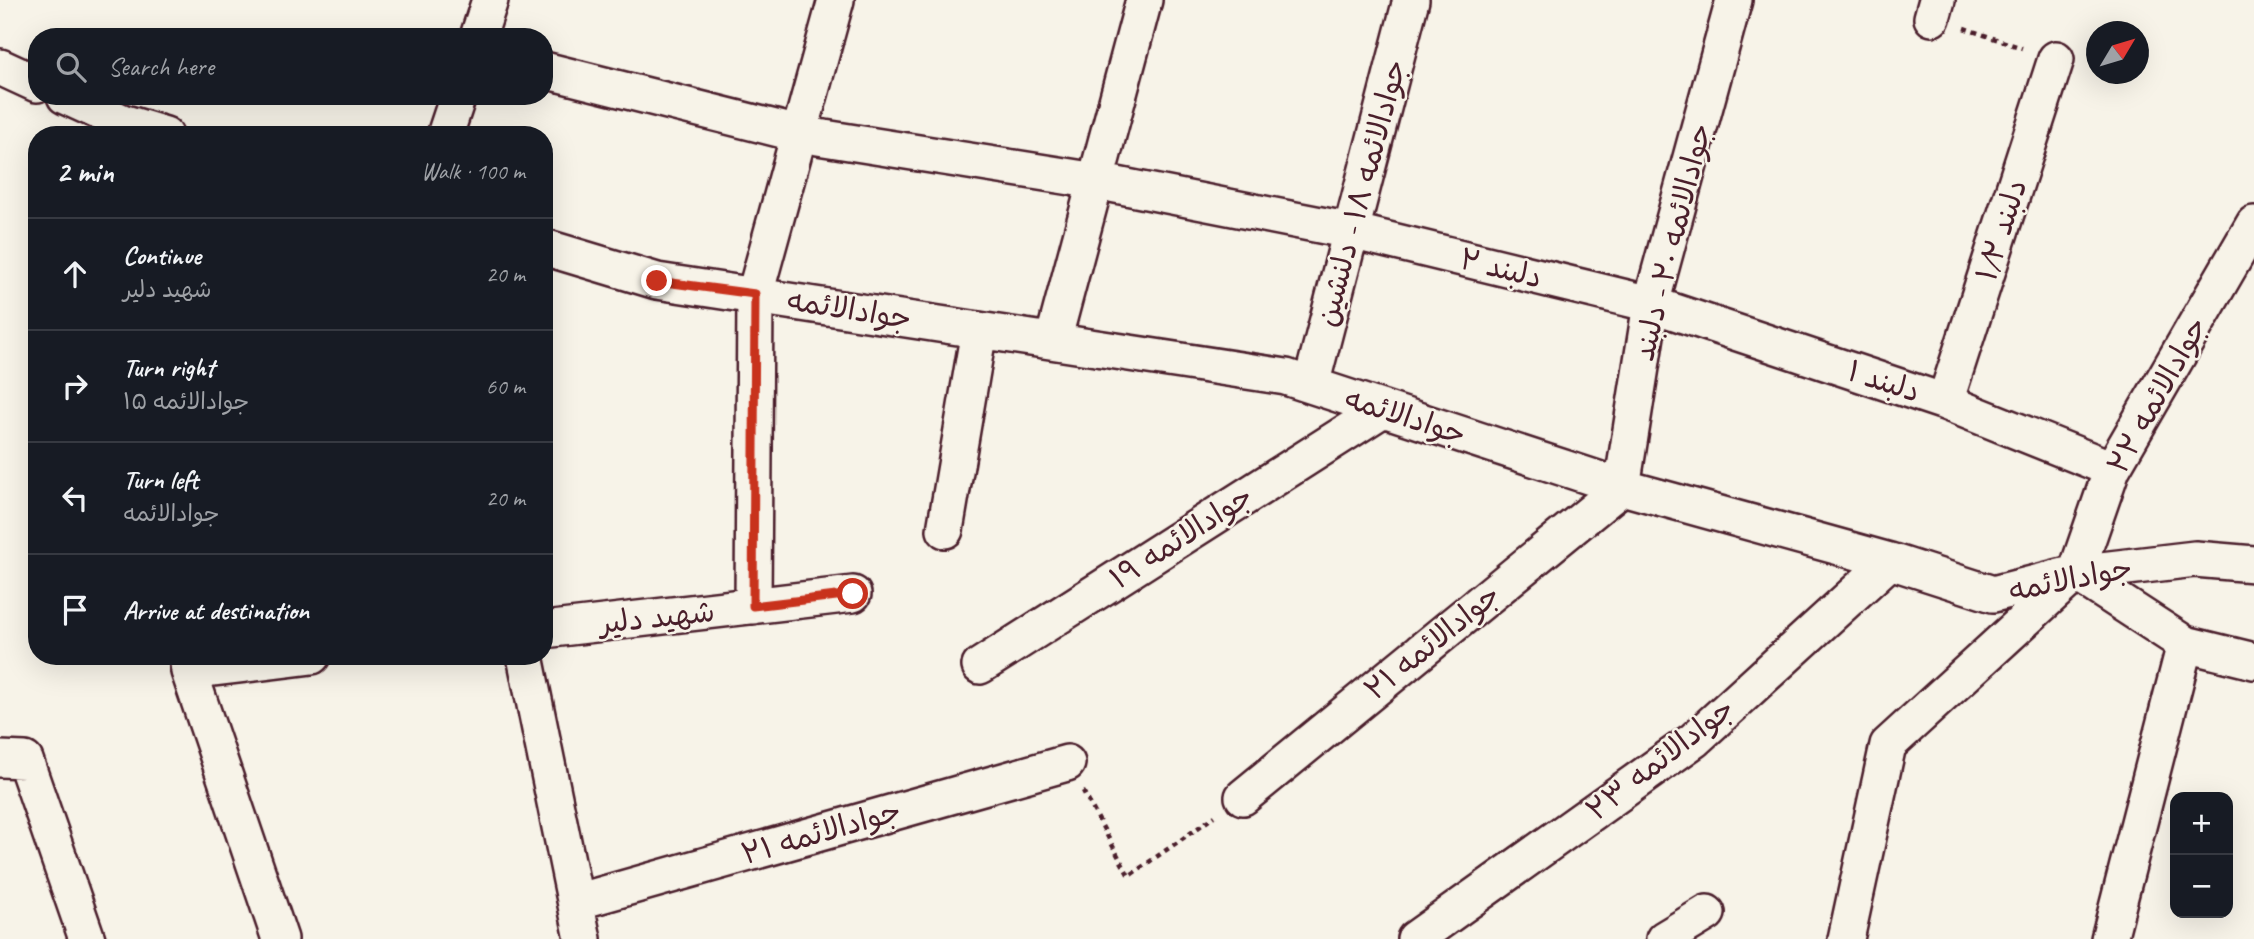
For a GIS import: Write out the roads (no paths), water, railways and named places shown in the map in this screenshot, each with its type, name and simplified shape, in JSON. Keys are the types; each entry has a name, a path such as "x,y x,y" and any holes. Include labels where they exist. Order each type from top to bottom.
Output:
{"street":[{"path":"481,28 490,0"},
{"path":"753,606 755,294 835,0"},
{"path":"1053,341 1144,0"},
{"name":"جوادالائمه ۱۸ - دلنشین","path":"1311,385 1411,0"},
{"name":"جوادالائمه ۲۰ - دلبند","path":"1622,487 1651,304 1734,0"},
{"name":"دلبند ۱/۲","path":"1945,402 2056,59"},
{"path":"0,67 28,80"},
{"name":"دلبند ۲","path":"553,72 799,134 1096,181 1351,231 1651,304"},
{"path":"81,105 119,126"},
{"path":"449,126 455,105"},
{"name":"جوادالائمه ۲۲","path":"2076,573 2112,469 2254,224"},
{"name":"جوادالائمه","path":"553,250 657,281 1286,377 1622,487 1890,561 1993,594 2076,573 2195,559 2254,564"},
{"name":"دلبند ۱","path":"1651,304 1945,402 2112,469"},
{"path":"945,530 979,330"},
{"name":"جوادالائمه ۱۹","path":"980,666 1383,409"},
{"name":"جوادالائمه ۲۱","path":"1243,797 1622,487"},
{"name":"جوادالائمه ۲۳","path":"1415,939 1694,740 1890,561"},
{"path":"1846,939 1888,746 2076,573 2185,644 2254,661"},
{"name":"شهید دلیر","path":"553,629 853,594"},
{"path":"2109,939 2185,644"},
{"path":"188,665 280,939"},
{"path":"526,665 583,939"},
{"path":"0,759 25,760 88,939"},
{"name":"جوادالائمه ۲۱","path":"576,902 1067,763"},
{"path":"1664,939 1707,913"}]}
